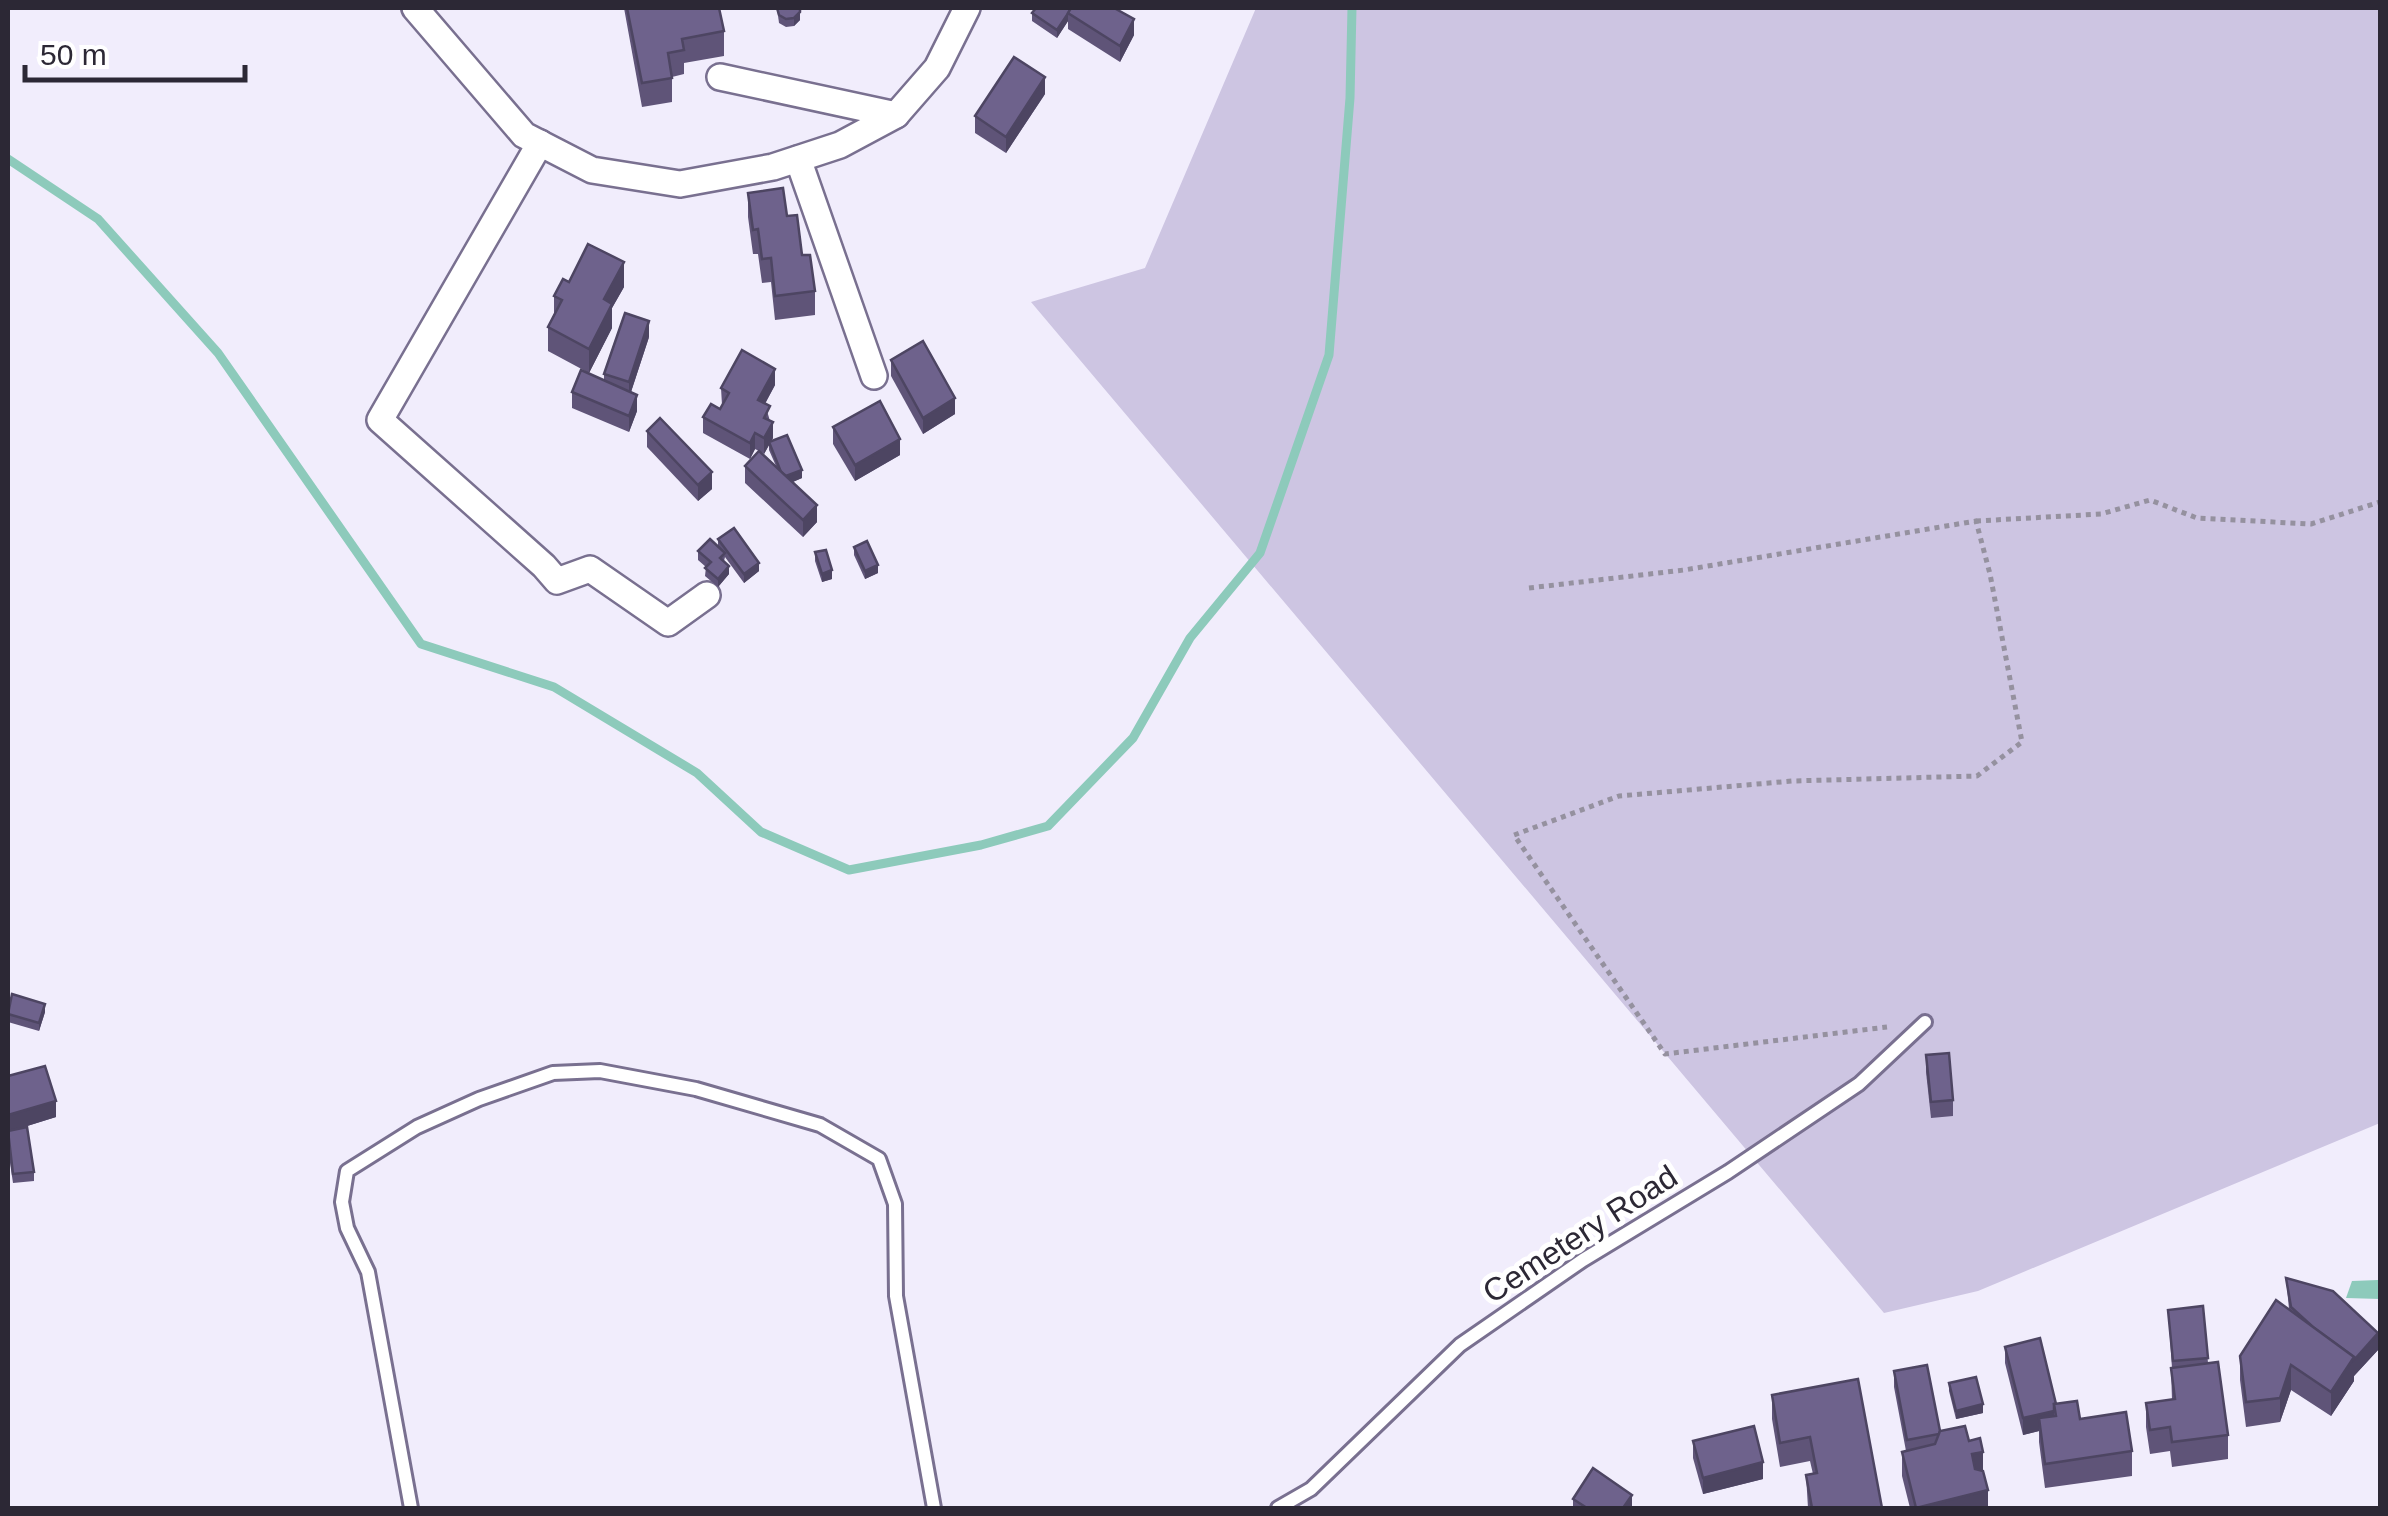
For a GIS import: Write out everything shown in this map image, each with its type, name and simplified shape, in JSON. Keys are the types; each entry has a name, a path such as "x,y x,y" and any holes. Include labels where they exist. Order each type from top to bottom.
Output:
{"street":[{"path":"415,8 524,135 592,170 680,184 773,168 840,145 896,116 937,68 967,8"},
{"path":"720,77 896,116"},
{"path":"540,143 380,420 544,566 557,582 590,568 668,622 707,596"},
{"path":"798,159 874,376"}],"lane":[{"name":"Cemetery Road","path":"1278,1508 1311,1489 1460,1345 1583,1260 1728,1172 1859,1084 1925,1022"},
{"path":"411,1508 368,1272 347,1228 342,1202 348,1171 417,1126 480,1099 553,1073 600,1072 696,1089 820,1125 879,1159 895,1204 896,1296 934,1508"}],"path":[{"path":"1528,588 1684,570 1976,521 2101,514 2150,500 2197,518 2311,524 2380,502"},
{"path":"1925,1022 1665,1054 1514,835 1619,796 1792,781 1977,776 2022,742 1976,521"}],"shaded area":[{"path":"1256,8 2380,8 2380,1123 1978,1291 1884,1313 1031,302 1145,268"},
{"path":"2378,1280 2380,1299 2346,1298 2352,1281"}],"building":[{"path":"627,8 719,8 724,31 682,39 684,50 668,53 672,78 642,83"},
{"path":"777,8 800,8 800,12 786,19"},
{"path":"1036,8 1071,9 1057,30 1032,13"},
{"path":"1071,8 1114,8 1134,19 1120,46 1068,13"},
{"path":"1014,57 1045,77 1006,137 975,116"},
{"path":"783,188 787,216 797,215 802,255 810,255 815,291 775,296 771,258 762,259 748,193"},
{"path":"588,244 624,262 604,299 612,304 589,349 548,327 562,300 554,296 563,279 569,282"},
{"path":"625,313 649,321 629,382 604,374"},
{"path":"923,341 955,398 923,418 891,360"},
{"path":"742,350 775,369 758,400 770,406 764,418 773,422 764,438 755,433 750,443 703,417 711,404 720,409 729,393 721,388"},
{"path":"581,370 637,395 629,416 572,392"},
{"path":"880,401 900,439 855,465 833,427"},
{"path":"660,418 712,472 698,485 647,431"},
{"path":"787,435 802,470 786,476 769,442"},
{"path":"759,451 817,505 803,520 745,466"},
{"path":"734,528 759,563 744,574 718,539"},
{"path":"710,539 725,553 720,558 729,566 718,579 705,568 711,562 698,551"},
{"path":"867,541 878,565 865,571 854,547"},
{"path":"826,550 832,570 822,574 815,552"},
{"path":"12,994 45,1004 39,1023 8,1014"},
{"path":"1949,1053 1953,1100 1931,1102 1926,1055"},
{"path":"45,1066 56,1101 8,1115 8,1076"},
{"path":"27,1127 34,1172 13,1174 8,1131"},
{"path":"2286,1278 2333,1291 2378,1333 2354,1360 2291,1307"},
{"path":"2276,1300 2354,1357 2331,1392 2291,1365 2280,1398 2246,1402 2240,1356"},
{"path":"2203,1306 2208,1358 2173,1361 2168,1310"},
{"path":"2040,1338 2056,1404 2054,1411 2023,1418 2005,1347"},
{"path":"2218,1362 2228,1435 2172,1442 2170,1427 2150,1430 2146,1403 2175,1399 2171,1368"},
{"path":"1927,1365 1940,1431 1907,1440 1894,1371"},
{"path":"1976,1377 1983,1404 1956,1411 1949,1383"},
{"path":"1858,1379 1882,1508 1812,1508 1806,1475 1817,1473 1810,1437 1780,1443 1772,1395"},
{"path":"2077,1401 2080,1419 2126,1412 2132,1451 2045,1464 2039,1418 2056,1416 2054,1404"},
{"path":"1754,1426 1763,1462 1703,1478 1693,1441"},
{"path":"1965,1426 1969,1441 1980,1438 1983,1452 1972,1454 1975,1469 1983,1471 1988,1490 1916,1508 1902,1452 1935,1444 1940,1431"},
{"path":"1593,1468 1632,1495 1623,1508 1587,1508 1573,1499"}],"waterway":[{"path":"8,159 98,219 218,353 421,644 554,687 697,773 761,832 849,870 981,845 1048,826 1133,738 1190,638 1260,553 1329,355 1350,98 1352,8"}]}
